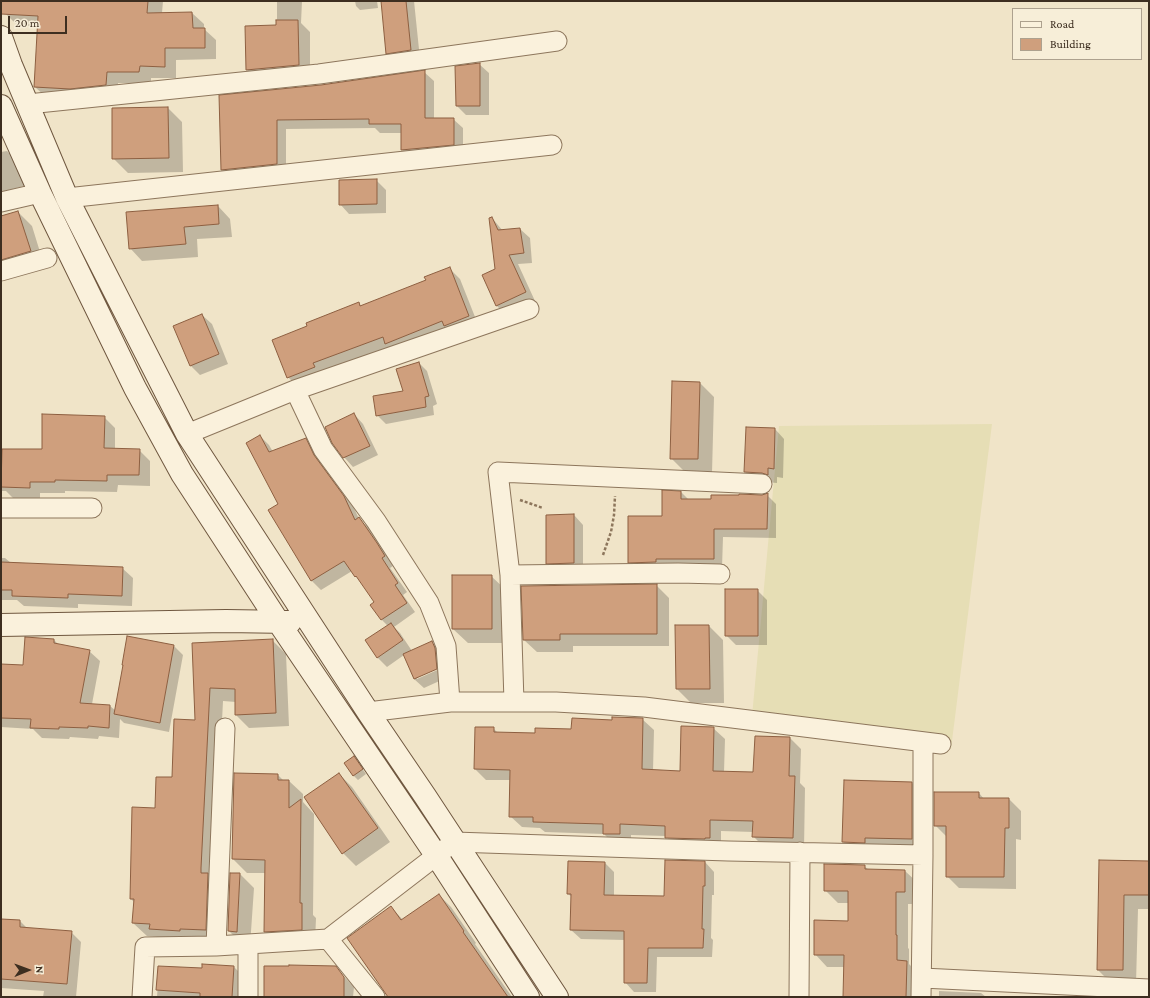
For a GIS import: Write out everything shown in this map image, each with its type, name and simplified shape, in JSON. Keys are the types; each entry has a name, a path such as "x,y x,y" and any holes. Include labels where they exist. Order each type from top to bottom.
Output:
{"main road":[{"path":"1,37 6,67 28,104 67,198 187,434 368,712 557,997"},
{"path":"1,106 40,193 135,388 182,474 279,623 436,856 528,997"},
{"path":"1,625 226,621 279,623 309,621"}],"street":[{"path":"28,104 319,74 557,41"},
{"path":"67,198 552,145"},
{"path":"1,202 40,193"},
{"path":"1,271 47,258"},
{"path":"187,434 295,390 529,309"},
{"path":"295,390 323,449 376,521 429,603 446,646 450,702"},
{"path":"514,702 510,575 498,472 762,484"},
{"path":"1,508 92,508"},
{"path":"510,575 720,574"},
{"path":"368,712 450,702 556,702 644,707 932,743 923,855 921,997"},
{"path":"216,946 225,728"},
{"path":"142,997 145,947 248,945 328,939 454,842 923,855"},
{"path":"799,997 800,852"},
{"path":"328,939 367,992"},
{"path":"248,945 248,997"},
{"path":"922,978 1056,991 1148,992"}],"path":[{"path":"601,558 611,532 614,515 616,477"}],"shaded area":[{"path":"992,424 951,749 751,727 779,426"}],"building":[{"path":"1,1 148,1 147,13 192,12 193,28 205,28 205,48 165,48 165,67 140,66 139,72 107,72 106,85 70,89 34,87 38,16 1,14"},
{"path":"381,1 406,1 411,50 386,54"},
{"path":"276,20 298,20 299,65 246,70 245,26 276,25"},
{"path":"480,63 480,106 456,106 455,66"},
{"path":"425,70 425,118 454,118 454,145 401,150 401,124 369,124 369,119 277,120 277,164 221,170 219,95 321,85"},
{"path":"168,107 169,158 112,159 112,108"},
{"path":"377,179 377,204 339,205 339,180"},
{"path":"218,205 219,224 184,227 186,244 129,249 126,212"},
{"path":"18,211 31,251 1,260 1,216"},
{"path":"492,217 498,230 520,228 524,253 509,255 526,292 496,306 482,275 495,269 489,218"},
{"path":"450,267 469,316 444,326 442,321 385,344 383,337 313,363 315,367 287,378 272,340 307,326 306,323 359,302 360,306 426,280 424,277"},
{"path":"202,314 219,354 190,366 173,326"},
{"path":"419,362 429,396 425,397 426,407 376,416 373,396 403,391 396,369"},
{"path":"672,381 700,382 698,459 670,459"},
{"path":"354,413 370,446 343,458 332,443 325,427"},
{"path":"42,414 105,416 104,448 140,449 139,475 107,475 107,481 55,480 55,482 30,482 30,488 1,487 2,449 42,449"},
{"path":"746,427 775,428 774,469 768,468 768,475 762,473 744,472"},
{"path":"260,435 269,452 306,438 314,455 344,496 355,520 359,517 385,556 382,558 398,583 395,585 407,603 381,620 370,605 374,602 344,561 311,581 268,510 278,504 246,443"},
{"path":"662,490 681,491 681,499 711,499 711,495 762,495 768,493 767,529 714,529 714,559 656,559 656,562 628,563 628,516 662,516"},
{"path":"574,514 574,563 546,564 546,515"},
{"path":"1,562 123,567 122,596 68,594 68,598 12,596 12,590 1,590"},
{"path":"452,575 492,575 492,629 452,629"},
{"path":"657,584 657,634 560,634 560,640 523,640 521,586"},
{"path":"725,589 758,589 758,636 725,636"},
{"path":"391,623 403,640 377,658 365,640"},
{"path":"675,625 709,625 710,689 676,689"},
{"path":"127,636 174,645 160,723 114,714"},
{"path":"25,637 54,639 54,643 90,650 80,703 110,705 109,728 88,726 88,728 59,727 59,729 30,728 31,719 1,718 1,664 23,665"},
{"path":"273,639 276,713 235,715 235,689 210,688 201,868 201,873 208,873 206,930 180,929 180,931 149,929 150,924 132,923 134,899 130,899 132,807 155,808 156,777 172,777 174,719 195,720 192,643"},
{"path":"432,641 435,648 437,669 414,679 403,654"},
{"path":"612,717 643,718 642,769 680,771 681,726 714,727 713,771 753,772 755,736 790,737 789,776 795,776 793,838 752,837 753,821 710,820 710,838 705,839 665,838 665,826 620,824 620,834 603,834 603,824 533,822 533,817 509,817 510,770 474,769 475,727 494,727 494,732 535,733 535,728 571,729 572,718 612,720"},
{"path":"354,756 363,769 353,776 344,763"},
{"path":"234,773 278,774 278,780 289,780 289,808 301,799 300,903 302,903 302,930 264,932 265,860 232,859"},
{"path":"339,773 378,828 342,854 304,797"},
{"path":"844,780 912,782 912,839 865,838 865,843 842,842"},
{"path":"934,792 979,792 979,798 1009,798 1009,828 1005,828 1004,877 946,877 946,826 934,826"},
{"path":"665,860 705,861 702,929 704,929 703,948 648,948 647,983 624,983 624,931 570,930 571,894 567,894 568,861 605,862 604,895 664,896"},
{"path":"1099,860 1149,861 1149,895 1124,895 1123,970 1097,970"},
{"path":"824,864 865,865 865,869 905,870 905,892 896,892 896,935 897,960 907,961 906,997 843,997 844,955 814,955 814,920 848,921 848,891 824,891"},
{"path":"230,873 240,873 237,932 228,931"},
{"path":"439,894 464,931 463,932 508,997 388,997 347,938 391,906 401,920"},
{"path":"1,919 20,920 20,927 72,931 67,984 1,979"},
{"path":"202,964 234,966 232,997 200,997 200,993 156,990 158,966 202,968"},
{"path":"264,966 336,966 344,977 344,997 264,997"}]}
